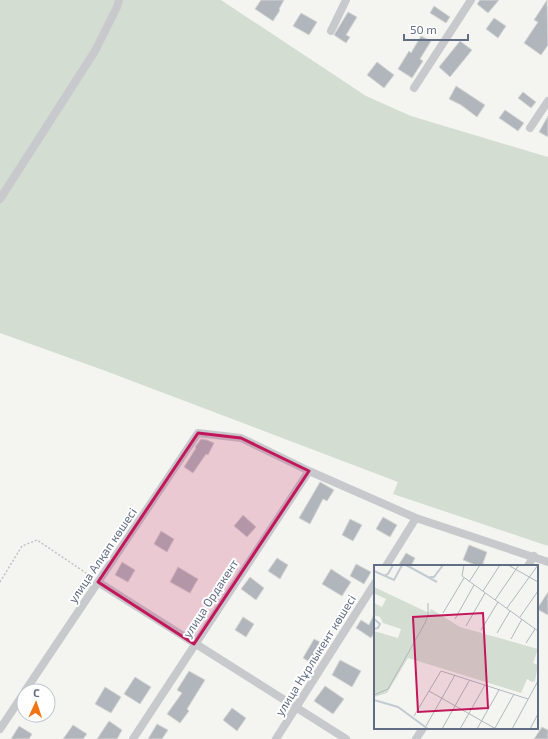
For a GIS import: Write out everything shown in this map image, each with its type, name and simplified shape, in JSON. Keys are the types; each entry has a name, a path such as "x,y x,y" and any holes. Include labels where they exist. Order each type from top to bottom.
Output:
{"street":[{"path":"0,199 95,51 119,0"},
{"path":"331,31 346,0"},
{"path":"414,88 471,0"},
{"path":"530,128 548,101"},
{"name":"улица Алқап көшесі","path":"31,683 198,433 241,438 308,471"},
{"path":"308,471 416,518 534,556 548,562"},
{"name":"улица Ордакент","path":"133,739 308,471"},
{"path":"387,565 416,518"},
{"path":"529,565 534,556"},
{"path":"98,582 346,739"},
{"name":"улица Нұрлыкент көшесі","path":"276,739 374,585"},
{"name":"улица Алқап көшесі","path":"0,729 16,705"},
{"path":"416,739 422,729"}],"path":[{"path":"0,582 22,546 37,540 98,582"}],"highlighted area":[{"path":"198,433 241,438 309,471 194,644 98,582"}],"shaded area":[{"path":"0,0 221,0 366,96 411,116 548,157 548,546 393,494 398,482 103,370 0,333"}],"building":[{"path":"261,0 284,0 273,21 255,9"},
{"path":"480,0 499,0 488,13 477,4"},
{"path":"547,0 548,45 541,55 524,43 538,22 534,20"},
{"path":"434,6 450,17 446,23 430,13"},
{"path":"348,12 357,17 346,35 350,37 346,43 334,35"},
{"path":"301,13 317,22 309,35 293,26"},
{"path":"494,18 506,26 498,38 486,29"},
{"path":"421,36 431,41 420,59 423,61 412,78 398,69 409,51 411,53"},
{"path":"460,41 472,50 450,77 439,67"},
{"path":"377,62 394,75 384,88 367,75"},
{"path":"456,86 485,105 477,117 461,105 449,99"},
{"path":"523,92 536,102 531,108 518,98"},
{"path":"505,110 524,123 518,131 499,118"},
{"path":"548,116 548,137 539,132"},
{"path":"201,439 214,443 208,455 206,454 193,473 184,467"},
{"path":"320,482 334,490 327,501 323,499 310,524 299,518"},
{"path":"243,515 256,527 247,537 234,526"},
{"path":"383,517 397,525 390,537 376,529"},
{"path":"350,519 362,525 353,541 342,535"},
{"path":"161,531 174,539 167,552 154,544"},
{"path":"469,545 487,552 482,565 476,565 463,560"},
{"path":"406,553 415,558 412,565 399,565"},
{"path":"277,558 288,565 280,579 268,571"},
{"path":"122,562 135,570 128,582 115,575"},
{"path":"356,564 371,572 364,584 350,576"},
{"path":"178,567 198,579 190,593 170,582"},
{"path":"331,569 351,582 342,596 322,584"},
{"path":"250,577 264,588 256,600 241,589"},
{"path":"548,592 548,615 538,610"},
{"path":"374,614 374,634 371,638 356,628 361,620 369,625"},
{"path":"243,617 254,624 246,637 235,630"},
{"path":"314,639 324,644 313,664 303,658"},
{"path":"340,660 361,671 352,687 332,675"},
{"path":"189,671 205,680 187,709 189,711 180,723 167,714 182,693 177,690"},
{"path":"135,677 151,687 140,704 124,694"},
{"path":"325,686 344,699 333,714 314,701"},
{"path":"105,687 121,697 111,713 95,704"},
{"path":"232,708 246,718 237,731 223,720"},
{"path":"109,721 122,730 117,739 97,739"},
{"path":"157,724 168,730 162,739 148,739"},
{"path":"73,725 87,734 83,739 63,739"},
{"path":"19,726 32,734 29,739 11,739"},
{"path":"542,727 548,730 548,739 534,739"}]}
